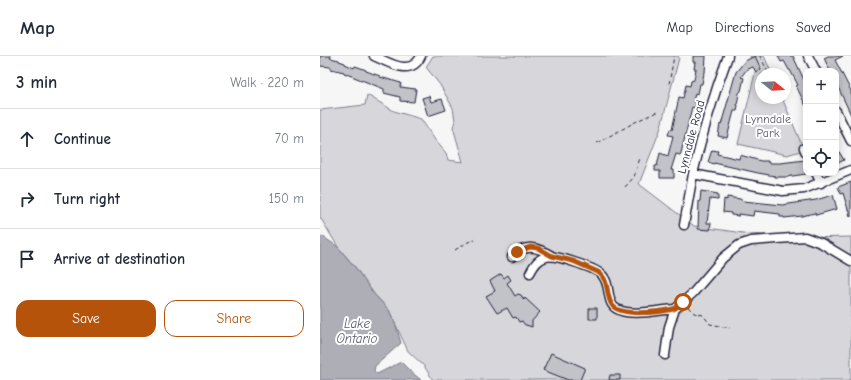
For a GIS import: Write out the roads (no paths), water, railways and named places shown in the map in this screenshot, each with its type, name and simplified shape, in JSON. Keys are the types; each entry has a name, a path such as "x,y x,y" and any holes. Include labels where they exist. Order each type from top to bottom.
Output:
{"street":[{"path":"374,56 408,68 418,62 422,56"},
{"name":"Lynndale Road","path":"684,225 693,174 716,89 728,56"},
{"path":"808,56 814,68"},
{"path":"839,117 851,141"},
{"path":"693,174 783,191 804,189 851,170"},
{"path":"818,176 821,183"},
{"path":"665,355 671,318 675,309 706,278 723,258 739,245 782,238 810,238 851,261"},
{"path":"512,257 517,252 530,247 538,248 552,256 573,261 601,274 606,281 612,304 617,310 634,313 675,309"},
{"path":"530,273 534,264 540,260 552,256"}],"water":[{"name":"Lake Ontario","path":"322,236 338,247 355,267 374,294 389,310 396,326 401,343 375,366 374,371 377,374 401,362 421,380 320,380 320,237"}],"park label":[{"name":"Lynndale Park","path":"768,126"}]}
